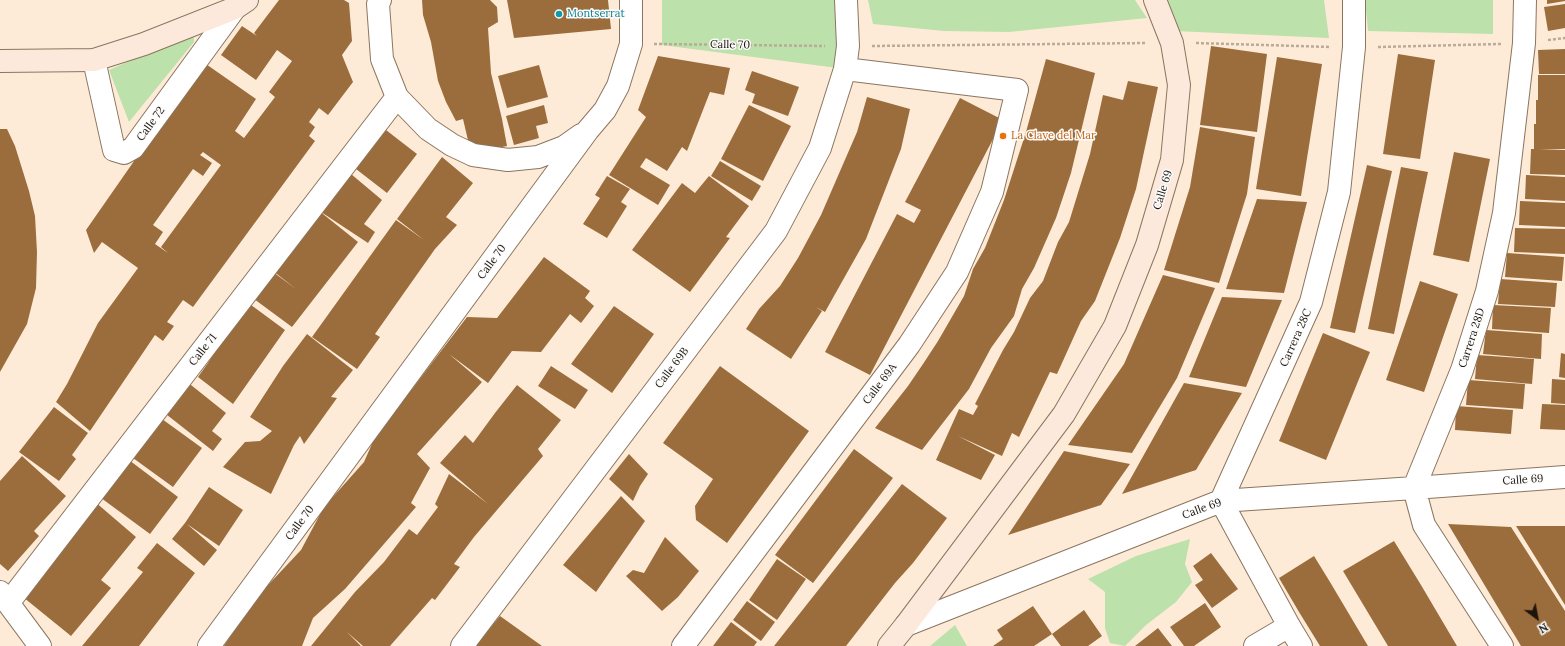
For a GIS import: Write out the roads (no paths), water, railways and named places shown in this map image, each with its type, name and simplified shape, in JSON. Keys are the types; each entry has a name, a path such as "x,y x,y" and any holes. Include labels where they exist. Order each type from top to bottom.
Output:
{"street":[{"path":"380,0 378,4 382,59 397,97 428,129 452,145 473,155 508,160 538,157 564,147 588,130"},
{"name":"Calle 70","path":"209,646 588,130 606,110 618,86 631,44 630,0"},
{"name":"Calle 69B","path":"462,646 776,231 820,148 845,69 848,46 846,0"},
{"name":"Calle 69","path":"888,646 906,626 1064,414 1115,326 1147,245 1172,160 1179,85 1172,43 1155,0"},
{"name":"Carrera 28C","path":"1221,501 1312,302 1339,192 1354,48 1354,0"},
{"name":"Carrera 28D","path":"1414,488 1462,370 1487,291 1504,212 1524,43 1524,0"},
{"name":"Calle 72","path":"94,60 114,150 124,153 133,148 241,4"},
{"name":"Calle 72","path":"0,61 94,60 144,44 241,4"},
{"name":"Calle 69A","path":"682,646 909,345 957,272 992,192 1017,90 845,69"},
{"name":"Calle 71","path":"4,597 397,97"},
{"name":"Calle 69","path":"906,626 1221,501 1565,476"},
{"path":"1414,488 1424,525 1502,646"},
{"path":"1221,501 1301,646"},
{"path":"4,597 40,646"},
{"path":"1256,646 1289,626"}],"place":[{"name":"Montserrat","path":"559,14"},
{"name":"La Clave del Mar","path":"1003,136"}]}
